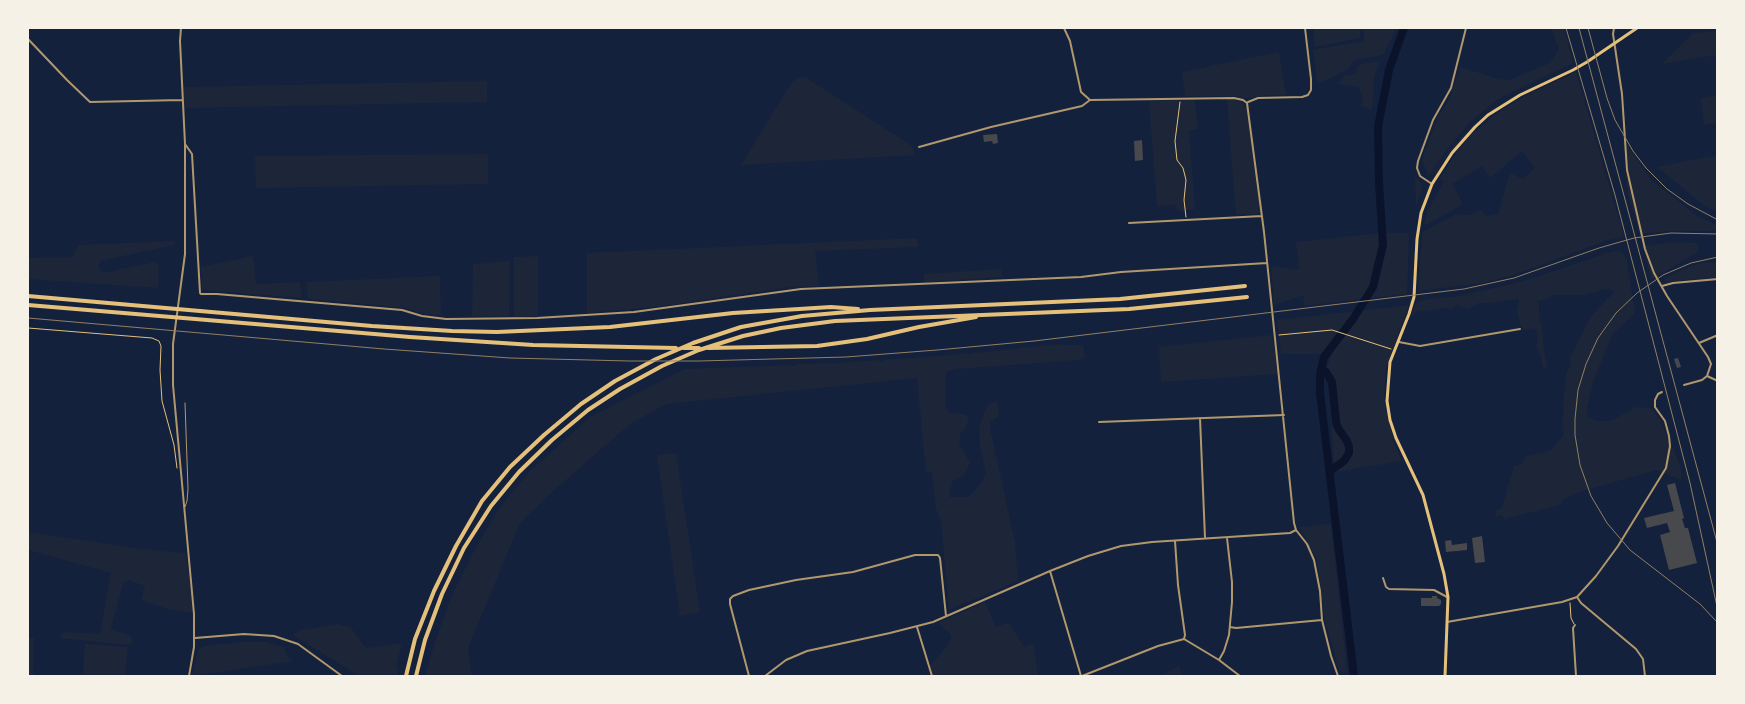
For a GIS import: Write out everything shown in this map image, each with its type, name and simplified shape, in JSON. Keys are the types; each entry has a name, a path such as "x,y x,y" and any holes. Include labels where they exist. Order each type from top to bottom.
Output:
{"highway":[{"path":"406,676 415,639 434,591 456,546 482,501 510,467 581,404 614,381 656,359 693,343 741,328 773,320 802,316 870,310 1120,299 1245,286"},
{"path":"28,296 372,326 497,332 610,327 733,313 799,308 831,307 870,310"},
{"path":"416,676 425,640 442,594 464,548 491,506 519,472 552,440 588,410 620,388 662,366 699,350 743,336 780,328 845,320 1129,309 1247,298"},
{"path":"28,305 410,337 533,345 648,348 794,348 842,343 983,315"}],"main road":[{"path":"1445,676 1448,597 1444,574 1423,495 1393,430 1387,401 1389,370 1412,306 1418,229 1422,207 1432,184 1452,153 1488,115 1520,95 1573,70 1637,28"}],"street":[{"path":"181,28 185,144 185,254 173,344 173,385 194,614 195,638 189,676"},
{"path":"1064,28 1070,41 1081,92 1090,100"},
{"path":"1248,103 1258,98 1302,97 1308,95 1311,90 1311,79 1305,28"},
{"path":"1432,184 1420,176 1417,168 1418,161 1432,120 1446,100 1451,88 1466,28"},
{"path":"1614,28 1613,34 1622,94 1625,155 1629,182 1645,249 1654,273 1711,364 1707,376 1702,380 1684,385"},
{"path":"28,39 66,80 90,102 182,100"},
{"path":"919,147 991,127 1082,106 1090,100 1234,98 1248,103"},
{"path":"1248,103 1284,415 1292,515 1296,530 1307,544 1314,560 1319,584 1322,620 1328,648 1338,676"},
{"path":"185,144 192,154 201,294 402,310 422,316 446,319 537,318 634,312 801,289 1081,277 1121,272 1267,262"},
{"path":"1129,223 1262,216"},
{"path":"1662,286 1673,283 1718,279"},
{"path":"1398,342 1420,346 1520,329"},
{"path":"1699,343 1718,335"},
{"path":"1707,376 1718,381"},
{"path":"1447,622 1570,600 1577,597 1596,576 1618,546 1666,468 1670,446 1669,436 1665,421 1655,407 1655,400 1658,394 1662,392"},
{"path":"1099,422 1284,415"},
{"path":"1200,418 1205,539"},
{"path":"765,676 786,660 807,651 917,627 1050,570 1122,546 1175,540 1290,533 1296,530"},
{"path":"1219,660 1227,642 1230,627 1232,582 1226,537"},
{"path":"1175,540 1184,639"},
{"path":"749,676 730,600 734,596 749,590 796,580 853,572 915,555 938,555 940,558 946,616"},
{"path":"1050,570 1082,676 1144,651 1184,639 1219,660 1240,676"},
{"path":"1384,578 1386,587 1389,589 1434,590 1448,597"},
{"path":"1577,597 1581,603 1636,648 1643,659 1645,676"},
{"path":"1230,627 1322,620"},
{"path":"1575,624 1573,628 1576,676"},
{"path":"917,627 932,676"},
{"path":"195,638 244,634 274,636 298,644 342,676"}],"lane":[{"path":"185,403 188,495 185,507"}],"path":[{"path":"1180,98 1175,141 1177,160 1183,168 1186,180 1184,200 1186,220"},
{"path":"28,328 152,338 159,341 161,346 162,400 174,445 178,472"},
{"path":"1275,335 1332,330 1395,350"},
{"path":"1570,600 1571,618 1575,624"}],"shaded area":[{"path":"1313,28 1360,28 1360,38 1315,47"},
{"path":"1363,28 1397,28 1383,55 1354,60 1348,69 1320,83 1317,80 1313,50 1364,41"},
{"path":"1551,28 1564,28 1573,63 1498,99 1471,121 1430,174 1428,174 1422,161 1437,118 1450,98 1460,67 1499,79 1509,80 1550,63 1559,49"},
{"path":"1717,31 1717,55 1662,64 1693,33"},
{"path":"1279,52 1286,95 1245,98 1236,96 1185,96 1182,72"},
{"path":"1380,61 1374,77 1372,110 1361,106 1363,98 1359,87 1338,84 1344,76 1355,74 1358,66"},
{"path":"1576,72 1624,237 1608,240 1516,274 1482,283 1418,291 1422,232 1456,214 1469,215 1481,210 1486,216 1498,214 1510,173 1523,179 1535,168 1522,151 1490,178 1482,166 1452,184 1463,204 1428,224 1424,224 1428,210 1444,181 1440,179 1454,156 1472,134 1500,111 1523,97"},
{"path":"805,77 912,146 915,155 741,165 792,82 798,78"},
{"path":"487,81 487,102 184,108 184,87"},
{"path":"1717,95 1717,123 1704,125 1701,98"},
{"path":"1195,100 1198,129 1189,131 1195,209 1184,210 1184,212 1177,210 1175,204 1157,207 1149,101"},
{"path":"1227,100 1241,102 1247,110 1260,211 1258,214 1236,214"},
{"path":"1473,124 1448,154 1433,175 1447,153"},
{"path":"1623,139 1651,180 1699,217 1717,225 1717,231 1668,231 1640,234 1628,194"},
{"path":"488,154 488,184 256,188 255,156"},
{"path":"1717,155 1717,211 1706,207 1657,167"},
{"path":"1415,172 1422,185 1416,207"},
{"path":"1382,233 1409,233 1407,294 1304,306 1304,295 1274,305 1271,266 1299,270 1296,242"},
{"path":"917,238 918,247 815,251 819,286 790,287 662,306 587,313 587,253"},
{"path":"174,241 174,245 100,261 98,267 103,273 155,262 159,266 158,288 28,279 28,258 73,257 78,245"},
{"path":"1671,242 1697,243 1698,252 1651,280 1643,246"},
{"path":"1613,251 1621,251 1626,257 1635,313 1612,335 1593,382 1587,409 1588,417 1596,421 1611,421 1636,407 1651,408 1660,420 1678,460 1681,469 1681,480 1656,470 1579,492 1563,499 1560,505 1504,519 1502,515 1496,517 1495,511 1502,508 1514,466 1521,464 1526,456 1550,451 1564,435 1562,421 1566,374 1571,367 1570,358 1591,316 1614,292 1606,289 1584,295 1555,295 1537,301 1539,304 1546,370 1543,367 1536,347 1538,339 1536,330 1534,328 1524,330 1520,325 1517,311 1518,299 1479,303 1468,309 1457,305 1451,310 1446,308 1415,312 1414,316 1412,315 1415,305 1417,302 1428,299 1459,296 1524,281"},
{"path":"253,256 256,284 300,282 302,298 202,290 201,267"},
{"path":"538,256 538,316 514,317 514,257"},
{"path":"510,261 509,316 472,316 473,264"},
{"path":"1717,262 1717,277 1666,282 1664,279 1701,263"},
{"path":"1001,269 1002,277 924,282 924,274"},
{"path":"440,276 441,316 405,308 308,299 306,282"},
{"path":"1409,305 1386,368 1384,398 1394,444 1402,461 1335,472 1327,367 1332,354 1281,354 1277,320"},
{"path":"1272,335 1278,374 1161,382 1159,347"},
{"path":"1060,344 1083,345 1085,357 1080,360 956,369 946,372 945,406 950,413 965,414 969,418 966,427 960,434 959,444 970,463 964,474 952,482 949,497 968,497 979,486 986,474 980,445 979,428 986,408 989,404 997,402 999,413 997,418 990,422 990,429 1015,542 1018,581 949,610 941,520 936,509 932,472 926,472 917,378 666,404 630,424 552,492 520,523 468,648 472,676 425,676 452,595 473,553 498,510 528,473 590,417 685,369 795,366 795,364 833,364 879,360 880,362 883,360 928,358 969,353 969,355 973,353"},
{"path":"676,453 700,612 680,616 657,455"},
{"path":"1331,524 1347,672 1343,673 1339,670 1325,621 1317,559 1299,527"},
{"path":"28,532 141,549 186,553 193,613 171,610 141,600 145,586 128,580 123,584 111,628 131,636 133,643 130,645 60,638 63,632 100,634 111,573 28,550"},
{"path":"985,602 996,627 1010,624 1024,647 1033,644 1038,676 932,676 930,666 951,638 951,635 938,623"},
{"path":"338,624 351,628 366,648 402,643 396,667 398,670 397,676 359,676 293,635 300,630"},
{"path":"28,638 34,638 33,676 28,676"},
{"path":"242,642 266,642 284,647 287,656 294,661 192,676 198,650 204,646"},
{"path":"85,644 128,647 125,676 83,676"},
{"path":"1179,666 1182,676 1160,676"}],"building":[{"path":"997,134 998,143 993,144 992,141 984,142 983,135"},
{"path":"1142,140 1143,160 1135,161 1134,141"},
{"path":"1678,358 1681,367 1677,368 1674,359"},
{"path":"1675,483 1684,518 1682,519 1685,528 1688,528 1697,563 1669,570 1660,535 1670,532 1667,523 1647,528 1644,518 1674,511 1667,485"},
{"path":"1482,536 1485,562 1475,563 1472,538"},
{"path":"1451,540 1452,545 1467,543 1467,550 1446,552 1445,541"},
{"path":"1432,596 1437,596 1441,600 1439,606 1421,606 1421,598 1432,598"}],"waterway":[{"path":"1354,676 1320,393 1320,375 1324,357 1353,319 1373,287 1383,245 1378,127 1389,70 1404,28"},
{"path":"1321,369 1326,372 1332,382 1336,422 1349,447 1349,453 1344,461 1330,471"}],"railway":[{"path":"1566,28 1615,195 1690,483 1718,611"},
{"path":"1579,28 1718,546"},
{"path":"1588,28 1615,120 1633,151 1646,168 1667,189 1688,204 1718,220"},
{"path":"28,318 510,358 699,361 846,357 1034,341 1464,289 1514,278 1599,248 1634,238 1671,233 1718,234"},
{"path":"1718,257 1691,263 1663,275 1637,293 1616,313 1598,338 1586,364 1578,390 1575,419 1575,435 1580,465 1591,496 1607,523 1630,550 1700,604 1718,623"}]}
